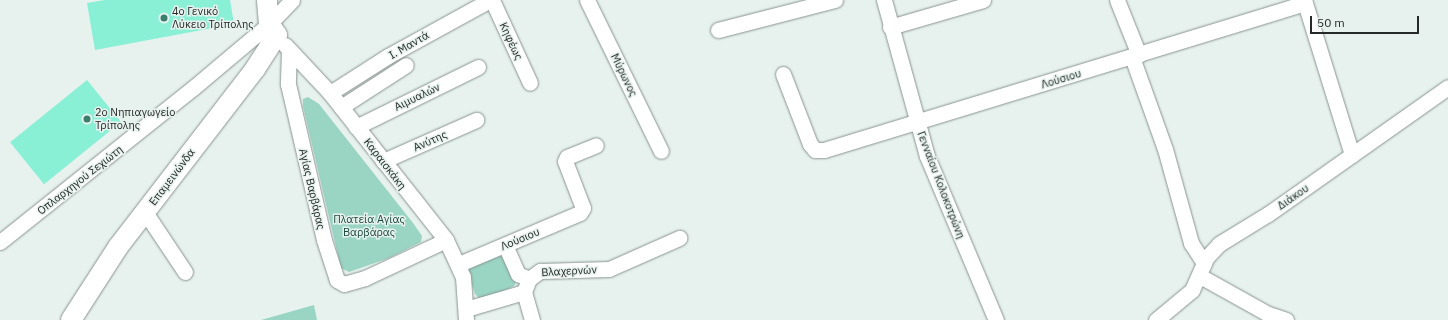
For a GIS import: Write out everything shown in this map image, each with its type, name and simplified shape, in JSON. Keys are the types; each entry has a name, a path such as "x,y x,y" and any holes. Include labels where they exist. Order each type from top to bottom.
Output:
{"main road":[{"path":"267,0 278,36"},
{"name":"Επαμεινώνδα","path":"71,320 118,247 278,36"}],"street":[{"name":"Οπλαρχηγού Σεχιώτη","path":"0,242 126,143 278,36 292,0"},
{"name":"Κηφέως","path":"491,0 530,83"},
{"name":"Ι. Μαντά","path":"330,93 388,56 491,0"},
{"name":"Μύρωνος","path":"587,0 661,151"},
{"path":"718,30 835,0"},
{"name":"Γενναίου Κολοκοτρώνη","path":"884,0 890,27 917,123 936,179 996,320"},
{"path":"890,27 984,0"},
{"path":"1117,0 1136,56 1192,242 1202,269 1268,314 1286,320"},
{"name":"Λούσιου","path":"783,74 804,131 815,150 824,150 917,123 1305,3 1352,155"},
{"name":"Καραισκάκη","path":"278,36 330,93 446,240 459,264 463,277 466,314"},
{"name":"Αγίας Βαρβάρας","path":"278,36 324,240 337,280 344,284 364,278 446,240"},
{"path":"340,107 406,65"},
{"name":"Αιμυαλών","path":"356,126 478,67"},
{"name":"Διάκου","path":"1156,320 1184,299 1209,254 1219,244 1268,214 1448,87"},
{"name":"Ανύτης","path":"383,161 476,120"},
{"name":"Λούσιου","path":"459,264 580,213 583,208 564,161 567,156 596,145"},
{"path":"145,212 185,272"},
{"name":"Βλαχερνών","path":"466,314 526,286 540,271 609,269 679,238"},
{"path":"505,245 518,274 526,286 532,320"}],"green space":[{"name":"Πλατεία Αγίας Βαρβάρας","path":"308,97 319,104 413,223 422,236 421,242 389,258 349,272 341,268 303,106 303,99"},
{"path":"503,253 507,258 516,282 514,286 490,298 480,299 475,294 468,272 469,266"},
{"path":"314,305 317,320 261,320"}],"building":[{"path":"105,0 230,0 234,24 95,50 87,3"},
{"path":"87,80 121,122 44,184 10,142"}],"place":[{"name":"4ο Γενικό Λύκειο Τρίπολης","path":"164,18"},
{"name":"2ο Νηπιαγωγείο Τρίπολης","path":"87,119"}]}
